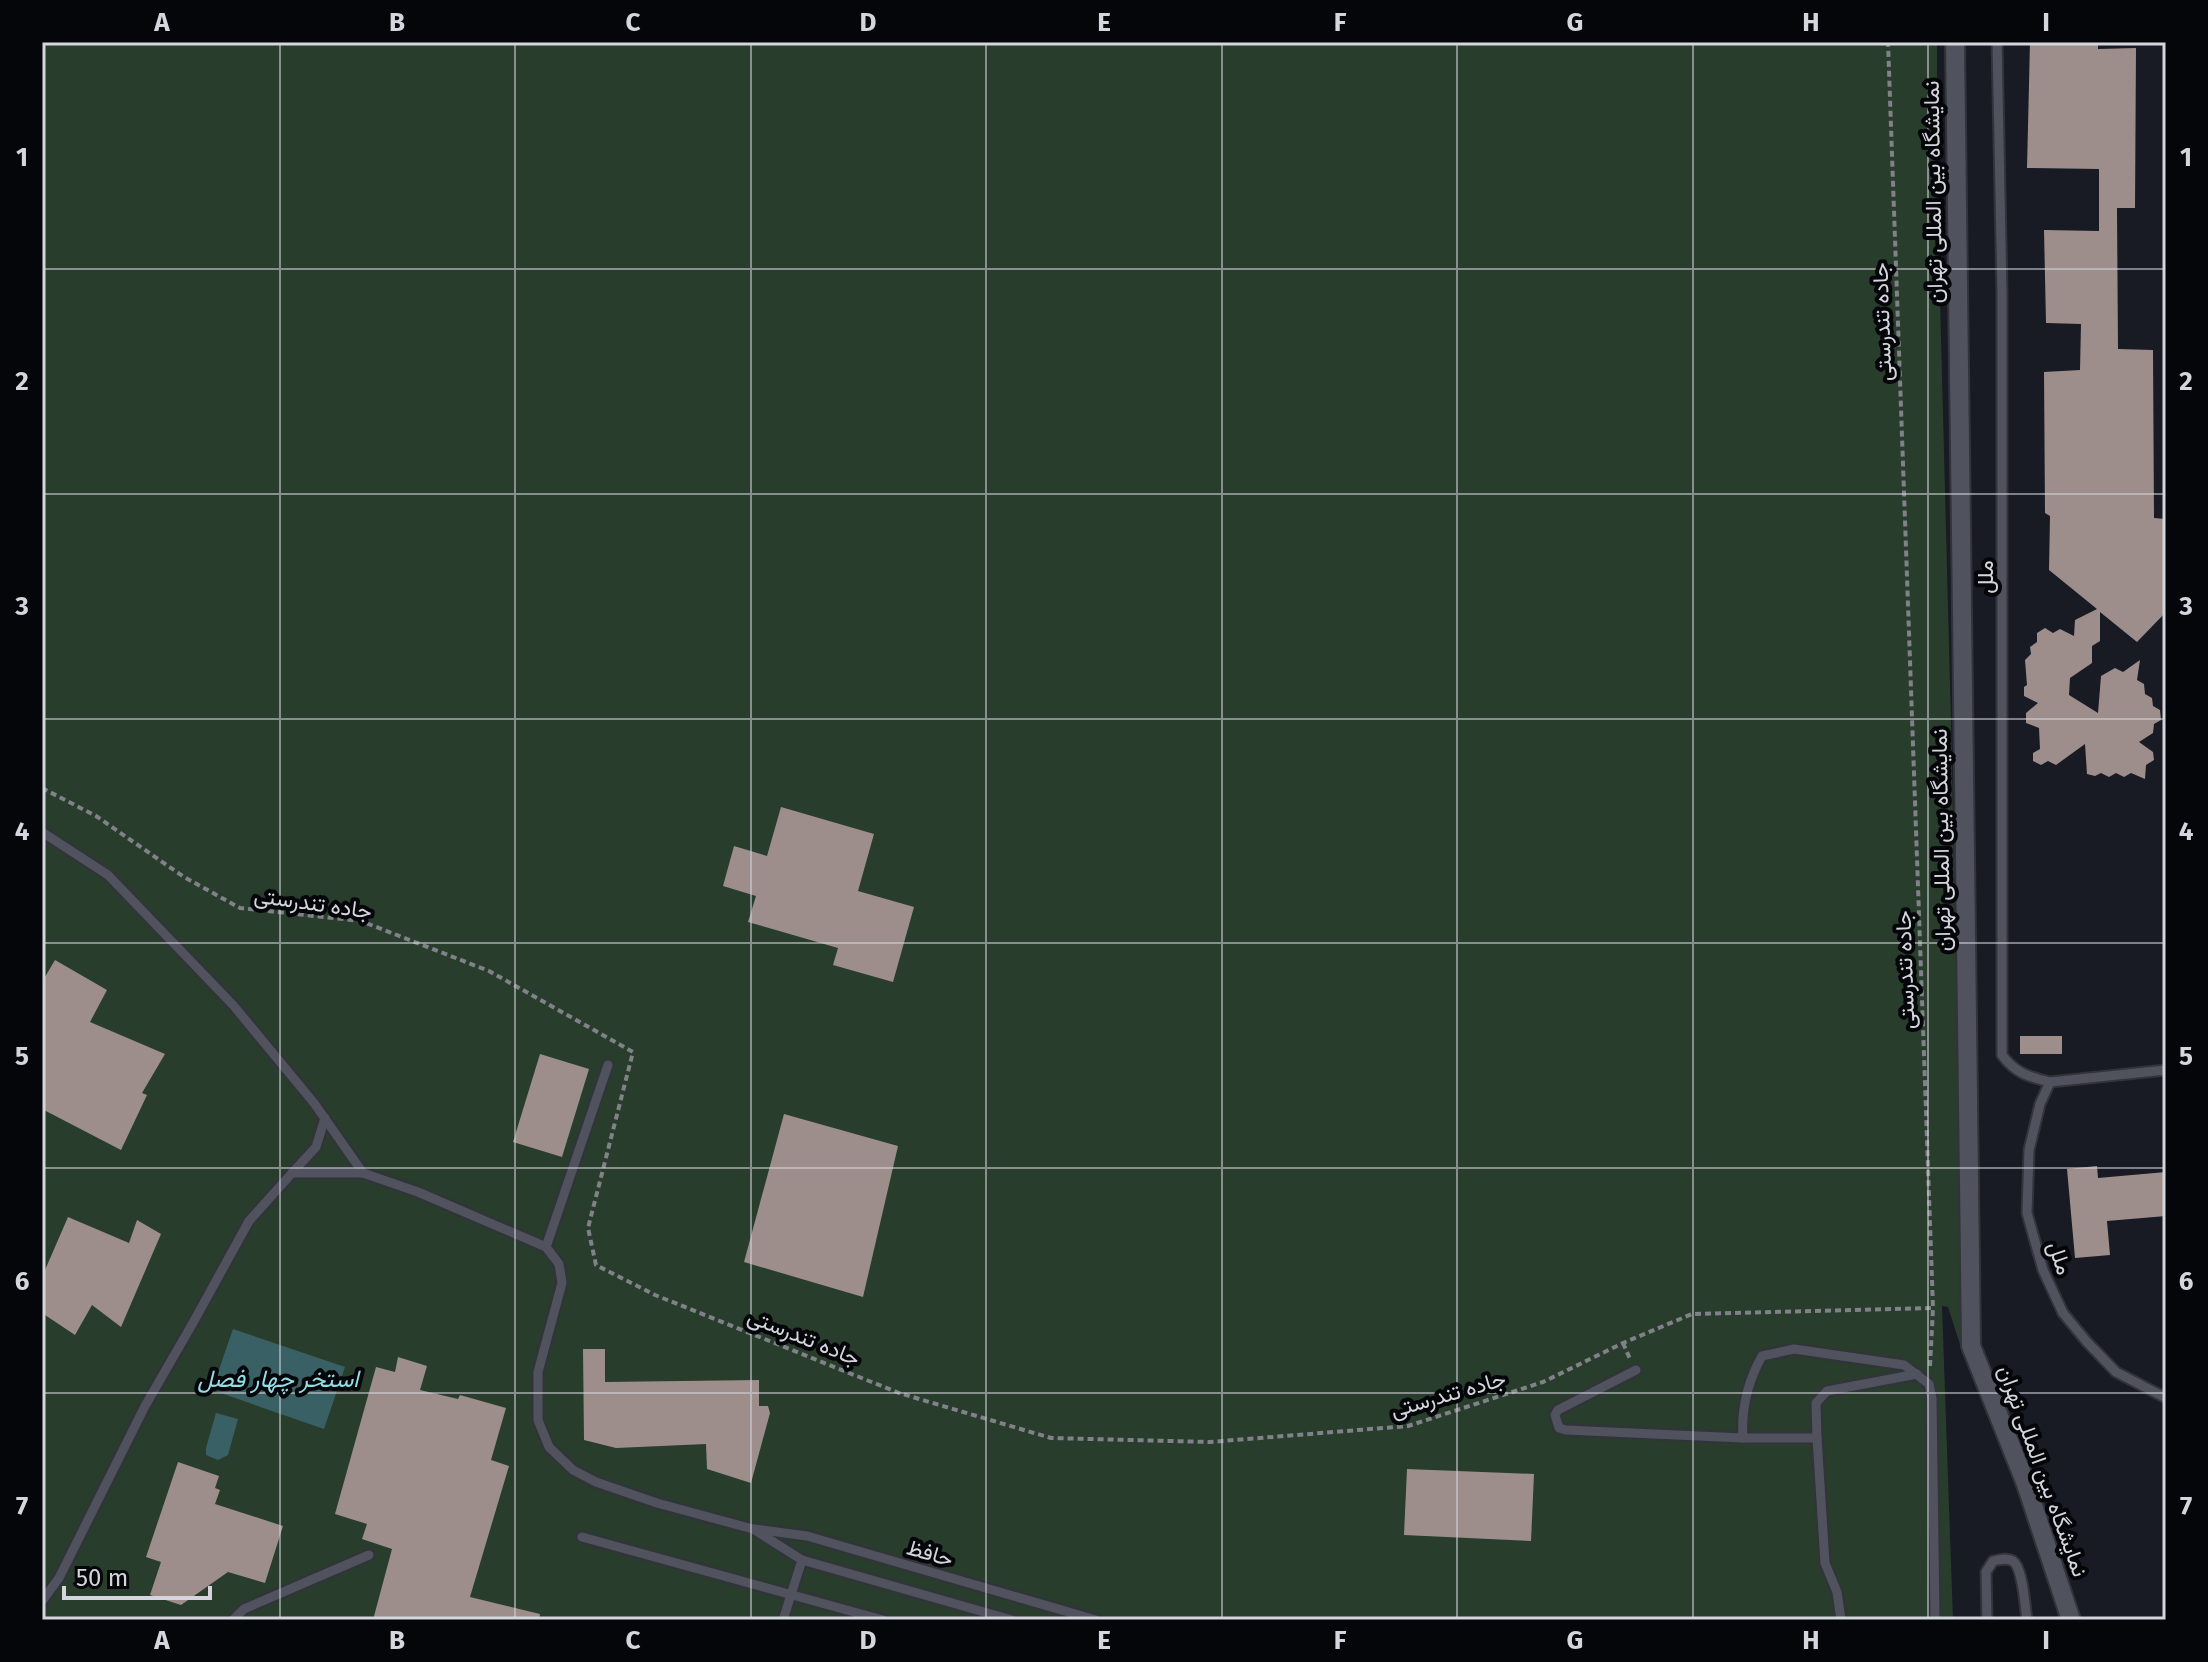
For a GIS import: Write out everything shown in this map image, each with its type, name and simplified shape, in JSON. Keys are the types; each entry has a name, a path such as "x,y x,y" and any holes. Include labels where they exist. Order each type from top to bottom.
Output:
{"street":[{"name":"نمایشگاه بین المللی تهران","path":"1955,42 1971,1346 2026,1484 2071,1620"}],"lane":[{"name":"ملل","path":"1997,42 2002,450 2002,1055 2010,1067 2050,1082 2166,1070"},
{"path":"42,832 108,875 233,1005 325,1118 363,1173"},
{"path":"546,1247 608,1065"},
{"name":"ملل","path":"2050,1082 2040,1104 2029,1150 2027,1213 2043,1270 2063,1313 2087,1342 2116,1372 2166,1398"},
{"path":"42,1601 59,1578 145,1406 249,1221 316,1147 325,1118"},
{"path":"292,1173 363,1173 418,1192 546,1247 559,1264 562,1283 538,1372 538,1420 549,1447 573,1470 596,1482 657,1503 753,1529"},
{"path":"1743,1438 1742,1420 1750,1377 1762,1356 1794,1349 1904,1365 1929,1384 1932,1399 1935,1620"},
{"path":"1636,1370 1558,1410 1555,1415 1559,1428 1743,1438 1817,1438"},
{"path":"1841,1620 1837,1592 1825,1563 1816,1403 1827,1391 1917,1374"},
{"name":"حافظ","path":"753,1529 802,1560 1012,1620"},
{"name":"حافظ","path":"753,1529 807,1536 1096,1620"},
{"path":"582,1537 883,1620"},
{"path":"233,1620 244,1609 369,1555"},
{"path":"1987,1620 1986,1572 1993,1561 2004,1559 2013,1561 2019,1568 2027,1620"},
{"path":"783,1620 802,1560"}],"path":[{"name":"جاده تندرستی","path":"42,788 96,816 184,877 240,908 361,921 489,971 633,1052 588,1228 596,1265 655,1295 899,1393 1051,1438 1210,1442 1408,1426 1543,1382 1692,1314 1933,1308 1888,42"},
{"path":"1929,1384 1933,1308"}],"shaded area":[{"path":"42,42 1937,42 1937,182 1963,1354 1948,1307 1942,1306 1953,1620 42,1620"}],"water":[{"name":"استخر چهار فصل","path":"233,1329 345,1367 324,1429 212,1390"},
{"path":"216,1413 238,1419 228,1455 218,1460 206,1455"}],"building":[{"path":"2030,42 2098,42 2098,49 2136,48 2135,208 2117,208 2118,349 2153,350 2154,518 2166,519 2166,612 2137,642 2100,612 2100,641 2092,646 2092,663 2070,678 2069,695 2098,713 2101,676 2115,668 2123,672 2140,660 2137,680 2144,684 2145,694 2152,698 2153,706 2160,710 2161,720 2154,724 2153,733 2139,742 2153,752 2154,760 2146,765 2145,779 2131,773 2124,777 2116,773 2109,777 2101,773 2095,776 2087,774 2085,744 2056,765 2048,761 2041,765 2033,761 2033,753 2040,749 2039,728 2026,723 2026,713 2038,703 2024,696 2027,685 2025,660 2031,654 2030,647 2037,642 2037,633 2045,628 2053,633 2060,629 2074,636 2075,620 2097,609 2049,570 2050,516 2045,513 2044,372 2080,370 2081,324 2046,323 2044,230 2099,231 2099,169 2027,168"},
{"path":"781,807 874,834 858,891 914,907 893,982 833,965 838,948 748,922 756,896 723,886 734,846 767,856"},
{"path":"55,960 107,990 90,1022 165,1054 142,1093 147,1095 121,1150 42,1109 42,982"},
{"path":"2020,1036 2062,1036 2062,1054 2020,1054"},
{"path":"540,1054 589,1069 562,1157 513,1142"},
{"path":"784,1114 898,1146 863,1297 744,1262"},
{"path":"2097,1166 2098,1178 2166,1172 2166,1216 2107,1221 2110,1255 2075,1258 2067,1169"},
{"path":"68,1217 129,1243 137,1220 161,1234 121,1327 92,1305 75,1335 42,1313 42,1277"},
{"path":"583,1349 605,1349 605,1382 759,1380 759,1406 768,1406 770,1413 751,1483 707,1469 706,1444 616,1448 584,1440"},
{"path":"398,1357 427,1366 420,1390 458,1399 460,1395 506,1408 491,1460 509,1466 470,1597 540,1614 539,1620 373,1620 392,1549 362,1539 367,1524 335,1514 376,1367 395,1372"},
{"path":"178,1462 219,1476 215,1488 220,1490 215,1504 283,1526 265,1583 228,1572 181,1605 150,1595 161,1562 146,1557"},
{"path":"1407,1469 1534,1474 1531,1541 1404,1535"}]}
